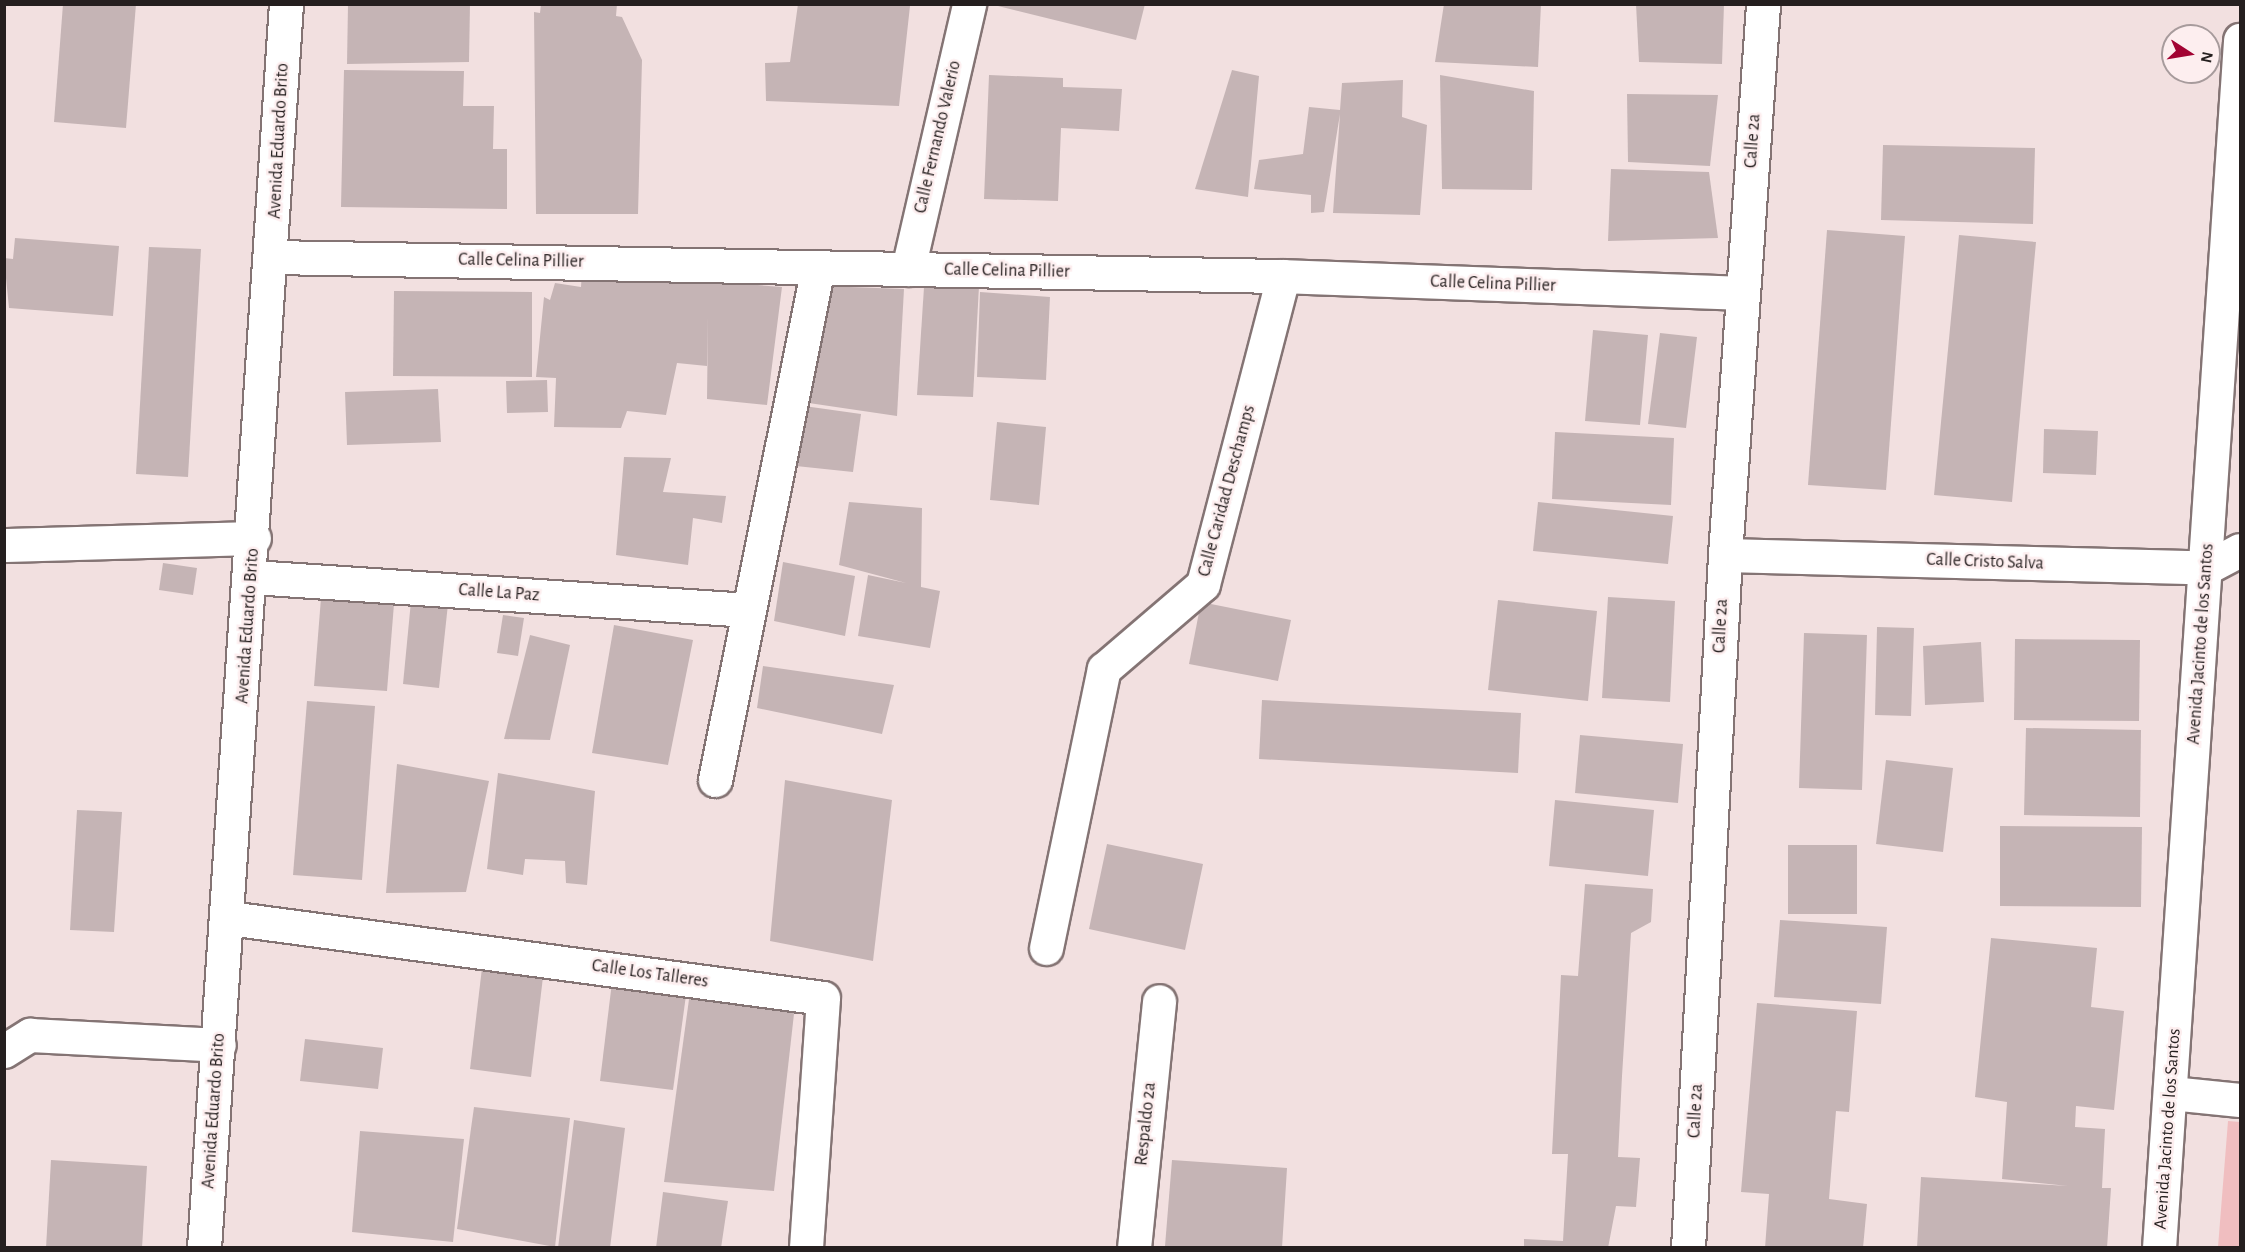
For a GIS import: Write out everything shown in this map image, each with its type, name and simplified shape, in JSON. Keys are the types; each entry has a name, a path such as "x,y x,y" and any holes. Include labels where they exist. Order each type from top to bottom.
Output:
{"street":[{"name":"Avenida Eduardo Brito","path":"204,1248 252,577 286,4"},
{"name":"Calle Fernando Valerio","path":"908,269 969,4"},
{"name":"Calle 2a","path":"1688,1248 1725,555 1763,4"},
{"name":"Avenida Jacinto de los Santos","path":"2159,1248 2241,40"},
{"name":"Calle Celina Pillier","path":"272,257 1283,276 1742,293"},
{"path":"715,780 747,610 818,267"},
{"name":"Calle Caridad Deschamps","path":"1046,948 1104,669 1203,584 1283,276"},
{"path":"4,545 254,538"},
{"name":"Calle Cristo Salva","path":"1725,555 2206,568 2241,550"},
{"name":"Calle La Paz","path":"252,577 747,610"},
{"name":"Calle Los Talleres","path":"229,918 823,998 806,1248"},
{"name":"Respaldo 2a","path":"1134,1248 1159,1001"},
{"path":"13,1041 219,1044"},
{"path":"2171,1093 2241,1100"}],"shaded area":[{"path":"2228,1121 2240,1122 2240,1247 2218,1247"}],"building":[{"path":"63,4 136,4 126,128 54,122"},
{"path":"348,4 470,4 469,62 347,64"},
{"path":"541,4 617,4 616,16 622,17 642,60 638,214 536,214 534,12 540,13"},
{"path":"798,4 910,6 899,106 766,101 765,63 790,62"},
{"path":"990,4 1145,4 1136,40"},
{"path":"1444,4 1541,4 1538,67 1435,62"},
{"path":"1636,4 1724,4 1722,64 1639,62"},
{"path":"344,70 464,71 463,106 494,106 493,149 507,149 507,209 341,207"},
{"path":"1232,70 1259,76 1248,197 1195,189"},
{"path":"989,75 1063,78 1063,87 1122,89 1119,131 1061,128 1058,201 984,199"},
{"path":"1440,75 1534,91 1532,190 1442,189"},
{"path":"1403,80 1402,117 1427,125 1420,215 1333,213 1340,114 1324,212 1311,213 1311,195 1254,189 1259,160 1303,154 1309,107 1340,110 1342,83"},
{"path":"1627,94 1718,95 1710,166 1628,162"},
{"path":"1883,145 2035,148 2033,224 1881,220"},
{"path":"1611,169 1709,172 1718,238 1608,241"},
{"path":"1827,230 1905,236 1886,490 1808,485"},
{"path":"1959,235 2036,242 2012,502 1934,495"},
{"path":"15,238 119,246 113,316 9,308 4,258 13,259"},
{"path":"149,247 201,249 188,477 136,474"},
{"path":"582,271 782,287 767,405 707,399 708,316 707,366 677,363 666,415 627,411 621,428 554,427 556,378 536,377 544,297 550,300 555,283 581,287"},
{"path":"822,286 904,289 897,416 802,402"},
{"path":"979,286 973,397 917,395 924,287"},
{"path":"394,291 532,292 532,377 393,376"},
{"path":"980,292 1050,297 1046,380 977,377"},
{"path":"1593,330 1648,335 1640,425 1585,421"},
{"path":"1660,333 1697,337 1686,428 1648,424"},
{"path":"547,380 548,412 507,413 506,381"},
{"path":"438,389 441,442 347,445 345,392"},
{"path":"804,406 861,414 853,472 796,466"},
{"path":"997,422 1046,427 1039,505 990,500"},
{"path":"2044,429 2098,431 2096,475 2043,473"},
{"path":"1555,432 1674,438 1671,505 1552,499"},
{"path":"624,457 671,458 663,492 726,496 722,523 693,518 688,565 616,555"},
{"path":"849,502 922,508 921,587 940,591 930,648 858,636 868,575 906,583 839,565"},
{"path":"1538,502 1673,516 1668,564 1533,551"},
{"path":"783,562 855,576 845,636 774,621"},
{"path":"163,563 197,568 193,595 159,590"},
{"path":"1608,597 1675,601 1670,702 1602,698"},
{"path":"321,598 394,604 387,691 314,686"},
{"path":"1498,600 1597,611 1588,701 1488,690"},
{"path":"411,601 448,604 439,688 403,684"},
{"path":"1201,602 1291,620 1278,681 1189,664"},
{"path":"503,615 524,618 518,656 497,653"},
{"path":"614,625 693,640 668,765 592,753"},
{"path":"1877,627 1914,628 1911,716 1875,715"},
{"path":"1804,633 1867,635 1862,790 1799,788"},
{"path":"530,635 570,645 550,740 504,739"},
{"path":"2015,639 2140,640 2139,721 2014,720"},
{"path":"1981,642 1984,702 1925,705 1923,646"},
{"path":"763,666 894,685 882,734 757,708"},
{"path":"1262,700 1521,713 1518,773 1259,759"},
{"path":"307,701 375,706 362,880 293,875"},
{"path":"2026,728 2141,730 2140,817 2024,815"},
{"path":"1580,735 1683,744 1678,803 1575,793"},
{"path":"1886,760 1953,768 1943,852 1876,844"},
{"path":"397,764 489,781 466,892 386,893"},
{"path":"498,773 595,791 587,885 566,883 565,861 525,859 523,875 487,869"},
{"path":"785,780 892,800 873,961 770,941"},
{"path":"1555,800 1654,810 1648,876 1549,866"},
{"path":"77,810 122,812 114,932 70,930"},
{"path":"2000,826 2142,827 2141,907 2000,906"},
{"path":"1107,844 1203,864 1185,950 1089,929"},
{"path":"1788,845 1857,845 1857,914 1788,914"},
{"path":"1585,884 1653,889 1651,922 1631,933 1622,1076 1618,1157 1640,1158 1636,1207 1616,1206 1608,1248 1524,1248 1524,1239 1563,1241 1568,1154 1552,1154 1561,975 1578,976"},
{"path":"1780,920 1887,927 1881,1004 1774,997"},
{"path":"1991,938 2097,948 2091,1007 2124,1011 2114,1110 2076,1106 2075,1127 2105,1129 2102,1188 2111,1188 2107,1248 1917,1248 1921,1177 2068,1186 2002,1179 2007,1102 1975,1097"},
{"path":"482,968 543,977 531,1077 470,1069"},
{"path":"612,982 687,988 673,1090 600,1081"},
{"path":"690,992 795,1005 774,1191 664,1182"},
{"path":"1757,1003 1857,1011 1849,1112 1836,1111 1829,1199 1867,1204 1863,1248 1765,1248 1769,1194 1741,1192"},
{"path":"305,1039 383,1048 378,1089 300,1081"},
{"path":"474,1107 570,1118 555,1247 457,1229"},
{"path":"574,1120 625,1128 610,1248 558,1248"},
{"path":"360,1131 464,1139 453,1242 352,1232"},
{"path":"51,1160 147,1166 142,1248 46,1248"},
{"path":"1172,1160 1287,1168 1282,1248 1165,1246"},
{"path":"663,1192 728,1201 721,1248 656,1248"}]}
